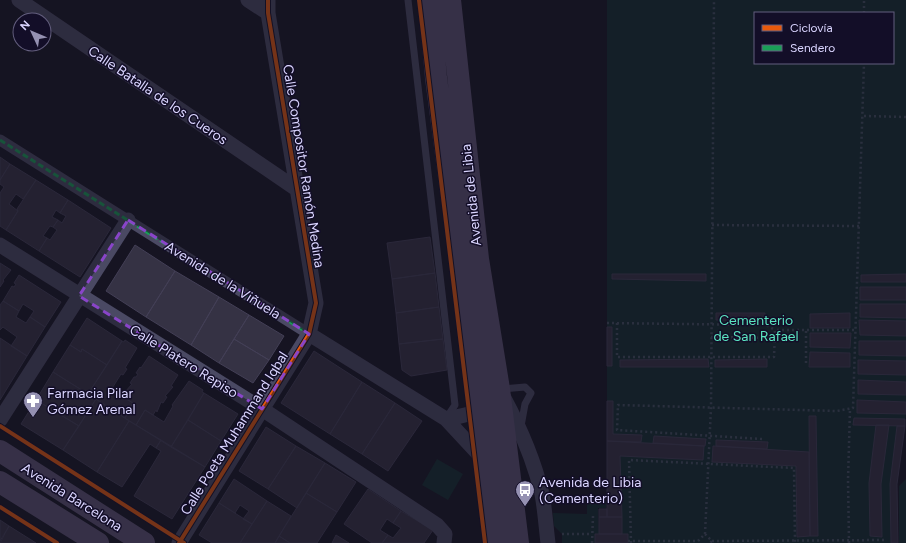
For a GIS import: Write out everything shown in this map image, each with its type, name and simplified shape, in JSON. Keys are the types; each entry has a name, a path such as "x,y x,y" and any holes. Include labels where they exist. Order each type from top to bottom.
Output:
{"main road":[{"name":"Avenida de Libia","path":"429,0 436,78 497,543"},
{"name":"Avenida de Libia","path":"450,0 478,259 499,389 518,543"},
{"name":"Avenida Barcelona","path":"0,451 144,543"},
{"name":"Avenida Barcelona","path":"0,482 98,543"}],"street":[{"name":"Calle Batalla de los Cueros","path":"19,0 298,190"},
{"path":"248,0 268,7"},
{"name":"Calle Compositor Ramón Medina","path":"268,7 316,303 309,334"},
{"name":"Avenida de la Viñuela","path":"0,140 446,419 486,461"},
{"path":"0,420 128,220"},
{"name":"Calle Platero Repiso","path":"0,246 262,409 437,525 445,538"},
{"name":"Calle Poeta Muhammand Iqbal","path":"178,543 309,334"},
{"path":"446,419 479,411 491,402 499,389"},
{"name":"Avenida de Libia","path":"499,389 521,429 542,495 548,543"}],"lane":[{"path":"408,0 455,405 446,419"},
{"path":"499,389 526,388 531,392 525,404 521,429"}],"path":[{"path":"714,0 711,408 709,436 708,464 705,534 699,542 630,541 629,460 708,464 794,468 795,542"},
{"path":"864,0 864,12"},
{"path":"849,541 848,480 850,409 853,408 864,116 864,64"},
{"path":"864,116 906,117"},
{"path":"712,225 860,226"},
{"path":"607,323 766,325 775,330 856,330"},
{"path":"617,323 617,356 774,357 775,330"},
{"path":"806,330 806,363"},
{"path":"711,337 775,338"},
{"path":"762,439 617,430 618,405 836,411 850,409"},
{"path":"592,543 593,516"},
{"path":"562,534 592,534"},
{"path":"705,534 711,542 886,540"}],"highlighted area":[{"path":"128,220 309,334 262,409 79,296"}],"green space":[{"name":"Cementerio de San Rafael","path":"607,0 906,0 906,414 897,484 898,543 562,543 562,534 554,526 553,513 587,514 587,501 606,501 606,508 598,508 598,534 599,509 607,509"},
{"path":"437,459 463,474 448,500 422,485"},
{"path":"906,479 906,543 899,543 899,486"}],"building":[{"path":"0,157 10,164 0,180"},
{"path":"10,164 36,180 23,199 16,194 9,204 18,211 6,230 0,226 0,193 4,187 0,184 0,180"},
{"path":"36,180 68,200 60,213 56,210 52,217 58,220 53,227 50,226 43,236 47,238 39,251 6,230 18,211 17,209"},
{"path":"68,200 111,228 80,277 39,251 47,238 50,240 57,230 53,227 58,220 62,223 66,216 60,213"},
{"path":"430,237 435,273 392,279 387,243"},
{"path":"135,245 175,271 146,317 106,291"},
{"path":"0,263 11,270 3,280 4,281 0,287"},
{"path":"175,271 219,297 191,345 146,317"},
{"path":"435,273 439,307 396,313 392,279"},
{"path":"612,274 706,274 706,281 612,279"},
{"path":"906,274 906,282 861,282 861,275"},
{"path":"19,275 61,302 45,327 30,317 34,311 23,304 19,311 3,301 12,286 14,287 16,284 14,283"},
{"path":"860,287 906,287 906,300 860,300"},
{"path":"219,297 249,315 219,363 191,345"},
{"path":"3,301 19,311 16,317 26,323 30,317 45,327 27,356 11,346 17,337 3,327 0,330 0,305"},
{"path":"860,304 906,304 906,318 860,317"},
{"path":"439,307 443,339 399,344 396,313"},
{"path":"716,313 765,313 765,321 716,320"},
{"path":"850,313 850,328 810,328 810,314"},
{"path":"249,315 284,336 269,360 234,339"},
{"path":"87,318 122,341 107,365 82,349 81,352 70,345"},
{"path":"859,320 906,321 906,336 860,335"},
{"path":"607,327 612,327 612,366 607,366"},
{"path":"810,333 851,333 850,348 810,347"},
{"path":"0,338 27,356 0,400"},
{"path":"234,339 269,360 253,383 219,363"},
{"path":"443,339 447,370 411,376 402,370 399,344"},
{"path":"125,340 137,348 125,368 127,369 123,375 121,374 111,390 133,403 125,418 88,394 122,341 124,342"},
{"path":"859,341 906,341 906,356 859,355"},
{"path":"70,345 81,352 82,349 107,365 88,394 53,372"},
{"path":"314,351 362,382 330,434 281,403"},
{"path":"810,352 850,353 850,367 809,367"},
{"path":"149,356 178,375 171,386 173,387 165,396 167,397 163,403 161,402 157,412 156,410 153,415 145,410 136,425 125,418 133,403 123,397 126,393 125,392 132,384 130,383 138,374 136,373"},
{"path":"708,359 709,367 620,367 620,360"},
{"path":"767,359 767,367 715,367 715,360"},
{"path":"858,360 906,361 906,375 858,374"},
{"path":"53,372 96,399 79,426 36,400"},
{"path":"858,380 906,382 906,395 858,394"},
{"path":"189,381 203,390 202,392 204,393 171,447 136,425 145,410 164,422 173,406 172,405"},
{"path":"362,382 395,403 362,454 330,434"},
{"path":"204,393 238,414 221,441 188,420"},
{"path":"96,399 129,421 97,472 63,450"},
{"path":"36,400 79,426 63,450 21,424"},
{"path":"857,400 906,402 906,414 857,413"},
{"path":"607,401 613,401 613,434 642,435 641,442 607,441"},
{"path":"395,403 422,421 388,471 362,454"},
{"path":"809,416 816,416 818,536 810,536"},
{"path":"854,418 905,419 905,426 853,425"},
{"path":"188,420 221,441 205,467 171,447"},
{"path":"129,421 161,440 156,448 150,444 122,487 97,472"},
{"path":"876,425 889,425 881,484 882,537 870,536 869,483"},
{"path":"897,426 905,426 897,484 898,543 891,543 890,484"},
{"path":"266,427 296,446 268,489 239,471"},
{"path":"654,436 706,439 705,446 653,443"},
{"path":"161,440 205,467 172,519 134,496 161,451 156,448"},
{"path":"716,440 768,442 767,449 716,446"},
{"path":"607,441 704,446 703,460 620,456 622,517 607,517"},
{"path":"296,446 325,463 297,508 268,489"},
{"path":"713,446 809,452 810,536 797,537 796,466 712,462"},
{"path":"325,463 356,482 337,512 306,493"},
{"path":"234,479 267,501 252,524 243,519 249,511 240,505 235,513 219,503"},
{"path":"368,489 401,511 393,523 387,519 380,530 388,535 382,543 372,543 344,524"},
{"path":"306,493 337,512 317,543 290,543 279,536"},
{"path":"267,501 291,516 275,543 240,543"},
{"path":"219,503 252,524 240,543 212,543 199,535"},
{"path":"599,509 607,509 607,517 599,517"},
{"path":"401,511 433,530 424,543 382,543 388,535 393,538 401,528 393,523"},
{"path":"599,517 622,517 622,534 599,534"},
{"path":"0,520 9,526 0,541"},
{"path":"9,526 36,543 0,543"},
{"path":"595,534 628,534 628,543 595,543"},
{"path":"336,535 349,543 332,543"},
{"path":"279,536 290,543 275,543"}],"marked path":[{"path":"0,140 309,334"}],"cycle path":[{"path":"179,543 309,334 316,303 268,13 268,0"},
{"path":"419,0 485,543"},
{"path":"0,426 184,543"},
{"path":"0,507 57,543"}],"place":[{"name":"Farmacia Pilar Gómez Arenal","path":"33,418"},
{"name":"Avenida de Libia (Cementerio)","path":"525,507"}]}
